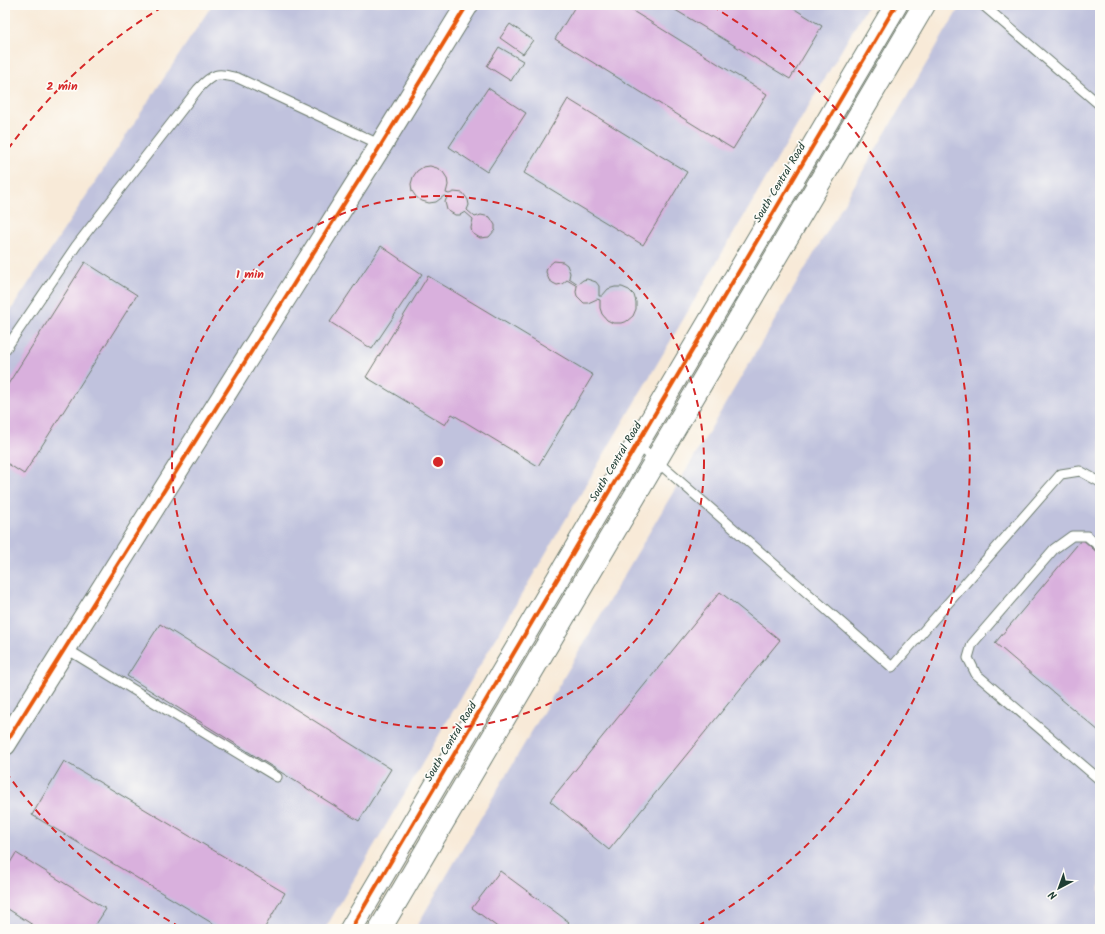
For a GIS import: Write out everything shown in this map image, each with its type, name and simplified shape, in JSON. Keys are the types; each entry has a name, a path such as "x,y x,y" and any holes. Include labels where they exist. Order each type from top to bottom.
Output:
{"street":[{"path":"5,744 468,5"},
{"name":"South Central Road","path":"351,929 896,5"},
{"path":"380,929 656,461 914,9"}],"lane":[{"path":"983,5 1100,105"},
{"path":"5,350 76,246 198,89 209,77 222,74 238,78 381,145"},
{"path":"637,444 892,667 1061,474 1080,471 1100,482"},
{"path":"1100,547 1087,536 1072,536 1054,549 972,644 968,658 976,674 1100,780"},
{"path":"65,648 276,778"}],"shaded area":[{"path":"212,5 868,5 325,929 5,929 5,319"},
{"path":"961,5 1100,5 1100,929 415,929"}],"building":[{"path":"576,5 623,5 767,94 733,149 555,39"},
{"path":"667,5 788,5 822,26 790,79"},
{"path":"510,24 533,40 523,54 500,38"},
{"path":"499,47 523,61 511,81 487,66"},
{"path":"488,88 526,113 487,172 449,147"},
{"path":"568,99 687,172 643,245 524,173"},
{"path":"430,166 443,172 447,178 448,185 446,193 463,193 468,200 469,205 467,210 475,217 481,215 490,217 495,225 495,230 489,237 480,238 472,233 471,228 473,219 465,212 460,215 455,215 447,210 445,202 447,197 444,196 436,202 429,203 416,197 412,191 411,184 413,177 417,171 423,167"},
{"path":"381,246 422,274 372,349 330,322"},
{"path":"554,261 563,262 567,265 570,273 569,278 578,284 587,279 596,282 599,286 599,296 602,296 608,289 615,287 622,287 629,290 634,295 636,302 636,309 633,316 627,321 613,323 607,320 602,314 600,300 597,299 584,303 577,296 577,286 567,280 562,284 557,285 553,283 549,280 546,272 547,267"},
{"path":"85,262 137,295 24,474 5,462 5,389"},
{"path":"428,276 593,375 538,466 452,414 445,425 366,377"},
{"path":"1082,539 1100,555 1100,732 995,643"},
{"path":"720,592 780,640 609,850 550,801"},
{"path":"160,624 391,769 359,821 127,676"},
{"path":"64,761 285,893 264,929 222,929 32,815"},
{"path":"16,853 106,909 93,929 39,929 5,907 5,871"},
{"path":"500,871 569,922 563,929 500,929 472,908"}],"cycle path":[{"path":"5,744 381,145 467,5"},
{"path":"351,929 896,5"}]}
